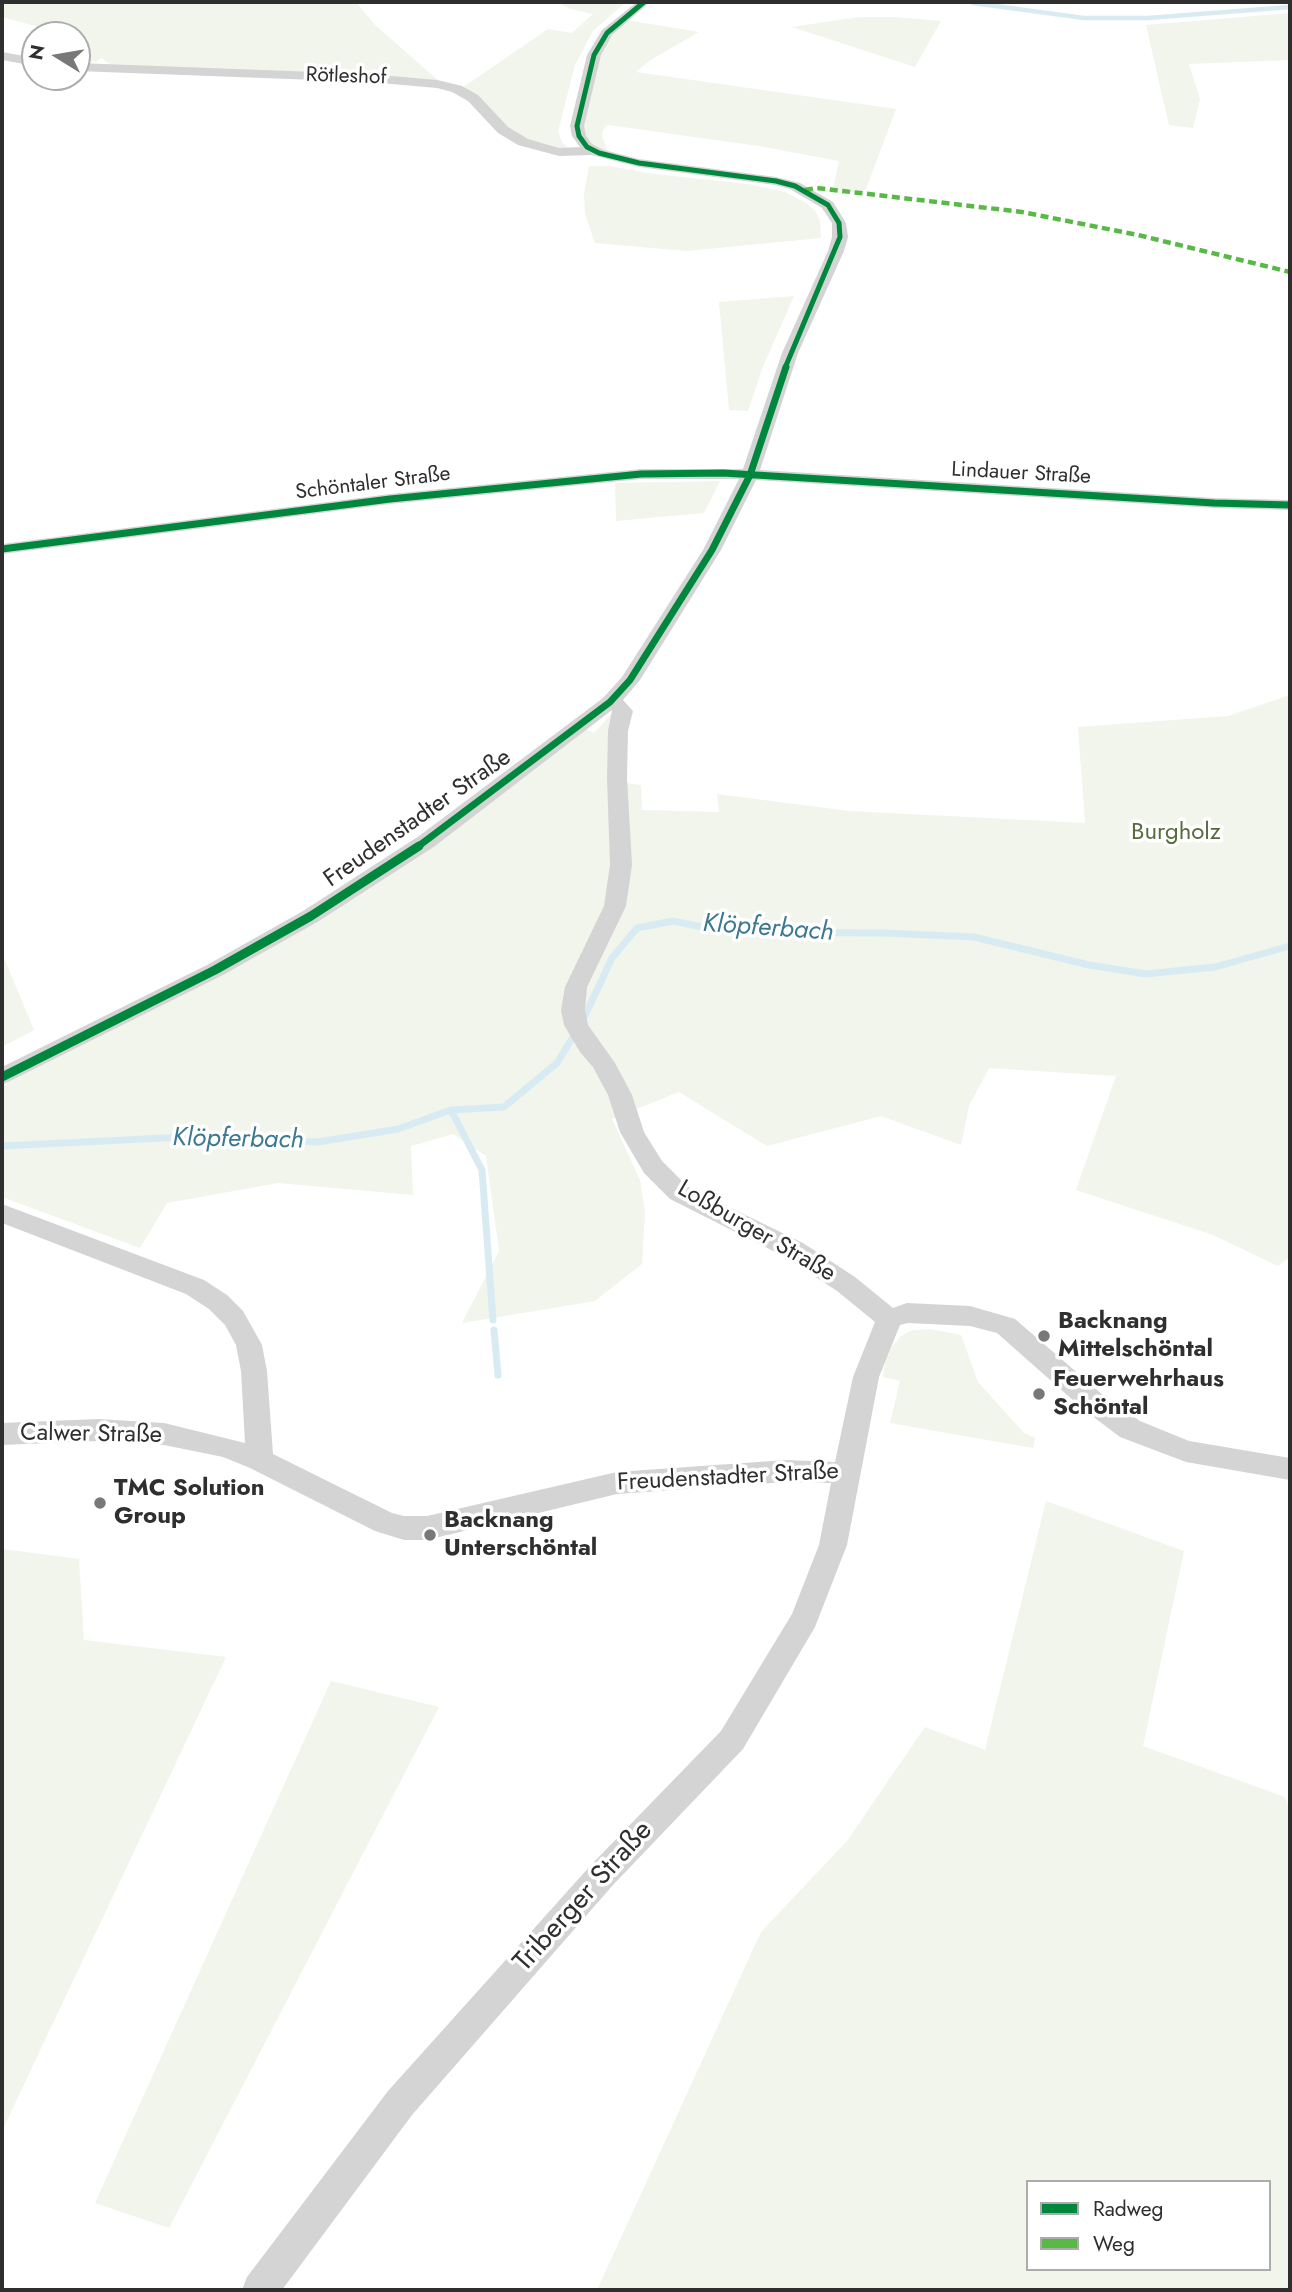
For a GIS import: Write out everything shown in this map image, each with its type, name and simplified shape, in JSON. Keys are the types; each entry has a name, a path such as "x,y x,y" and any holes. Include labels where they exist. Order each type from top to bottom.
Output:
{"street":[{"path":"592,151 579,136 577,126 594,55 607,33 644,2"},
{"path":"2,56 21,59"},
{"name":"Rötleshof","path":"91,68 369,78 437,84 457,89 474,98 503,130 523,142 559,152 592,151 639,163 776,181 805,190 828,205 837,217 840,237 790,353 750,475"},
{"name":"Schöntaler Straße","path":"2,549 365,502 613,475 750,475"},
{"name":"Lindauer Straße","path":"750,475 1290,505"},
{"name":"Freudenstadter Straße","path":"2,1077 215,970 311,916 427,841 610,702 630,681 712,550 750,475"},
{"name":"Loßburger Straße","path":"610,702 619,705 622,712 618,731 617,778 621,864 615,906 576,986 573,1010 582,1035 603,1063 620,1095 632,1132 653,1167 679,1193 794,1250 846,1284 889,1319"},
{"path":"2,1213 195,1287 218,1302 234,1318 249,1345 260,1460"},
{"path":"889,1319 907,1313 970,1316 1006,1326 1093,1402 1130,1429 1186,1451 1290,1469"},
{"name":"Freudenstadter Straße","path":"260,1460 384,1523 404,1528 427,1528 617,1483 786,1471 849,1473 866,1377 889,1319"},
{"name":"Calwer Straße","path":"2,1434 98,1430 164,1433 227,1447 260,1460"},
{"name":"Triberger Straße","path":"260,2290 400,2103 602,1875 732,1740 805,1618 834,1545 849,1473"}],"green space":[{"path":"2,2 356,2 374,24 440,82 114,67 101,58 96,62 91,61 91,21 21,22 2,17"},
{"path":"556,2 626,2 593,31 575,65 558,131 562,142 571,151 523,141 462,88 548,29 572,33 593,14"},
{"path":"1290,13 1290,60 1189,64 1200,99 1193,128 1169,125 1146,25"},
{"path":"859,17 941,21 915,67 792,27"},
{"path":"626,20 699,32 649,61 636,72 896,109 866,189 858,193 833,189 839,161 759,146 608,125 603,130 602,137 608,151 595,148 585,138 581,118 604,43"},
{"path":"589,166 609,166 654,174 748,184 785,192 815,211 820,220 821,238 687,251 595,243 585,214 584,194"},
{"path":"794,296 762,369 748,411 729,410 719,302"},
{"path":"720,481 704,513 616,521 615,483"},
{"name":"Burgholz","path":"1290,695 1290,1257 1278,1266 1213,1235 1076,1190 1116,1076 989,1068 969,1106 961,1145 881,1116 767,1146 679,1092 612,1119 640,1180 645,1212 642,1264 595,1301 462,1323 499,1251 486,1156 453,1134 411,1146 413,1195 278,1183 167,1203 140,1248 2,1197 2,1088 14,1077 433,844 532,772 585,729 594,733 610,715 615,717 610,781 641,785 642,810 719,812 717,794 849,811 1085,823 1078,727 1228,716"},
{"path":"2,953 34,1030 2,1047"},
{"path":"930,1329 961,1335 978,1382 1024,1433 1035,1438 1033,1448 890,1423 900,1381 883,1377 885,1362 901,1336 913,1330"},
{"path":"1046,1501 1184,1551 1143,1746 1285,1797 1290,1811 1290,2290 597,2290 761,1932 847,1841 925,1727 985,1750"},
{"path":"2,1549 79,1559 84,1640 226,1657 2,2131"},
{"path":"331,1681 439,1707 169,2228 95,2203"}],"waterway":[{"path":"973,3 1084,18 1148,18 1290,7"},
{"name":"Klöpferbach","path":"582,1022 612,958 637,928 673,921 726,932 883,933 974,937 1089,965 1146,974 1215,967 1290,946"},
{"name":"Klöpferbach","path":"451,1110 504,1107 557,1063 576,1032"},
{"name":"Klöpferbach","path":"2,1146 205,1136 318,1142 398,1129 451,1110"},
{"path":"451,1110 482,1170 493,1320"},
{"path":"494,1330 498,1375"}],"marked path":[{"path":"805,190 817,188 1022,212 1138,235 1290,272"}],"cycle path":[{"path":"2,1077 215,970 311,916 427,841 610,702 630,680 712,550 750,475 790,353 836,251 840,237 839,223 828,205 795,186 776,181 639,163 599,153 587,147 579,136 577,126 594,55 607,33 644,2"},
{"path":"2,549 390,499 641,474 723,473 1214,503 1290,505"}],"place":[{"name":"Backnang Mittelschöntal","path":"1044,1336"},
{"name":"Feuerwehrhaus Schöntal","path":"1039,1394"},
{"name":"TMC Solution Group","path":"100,1503"},
{"name":"Backnang Unterschöntal","path":"430,1535"}]}
